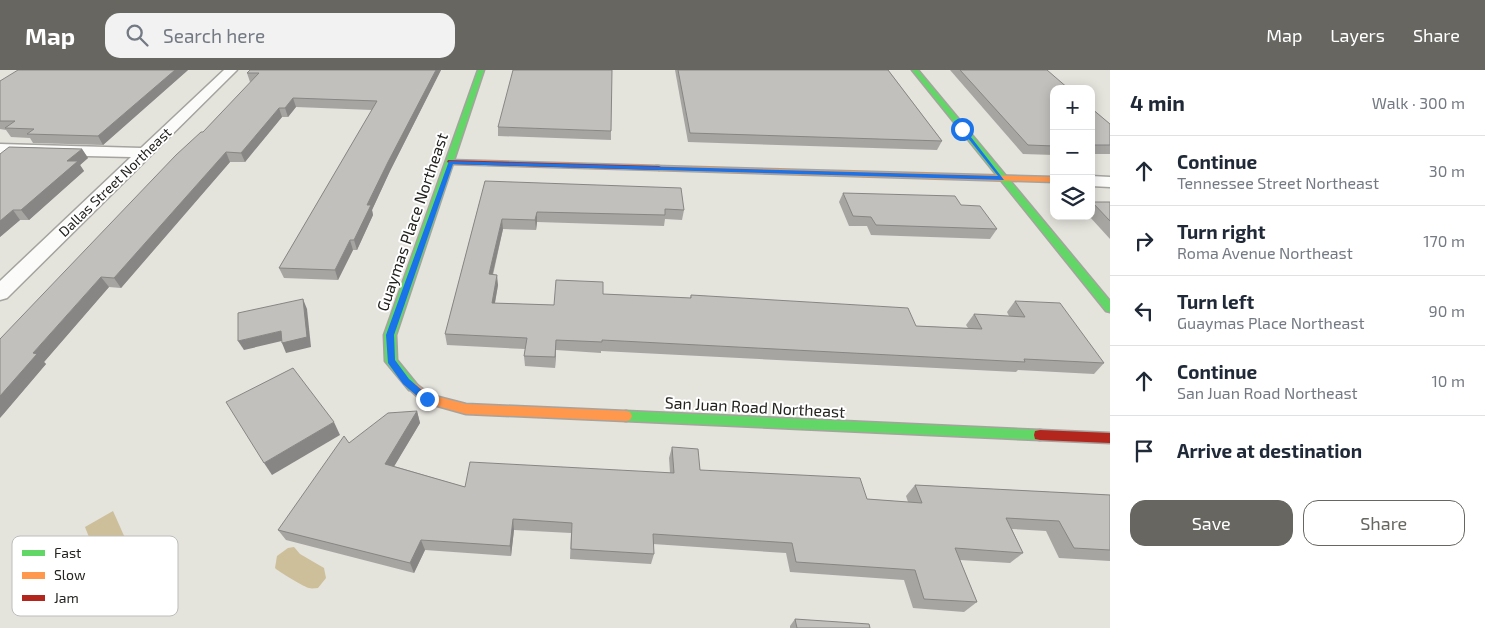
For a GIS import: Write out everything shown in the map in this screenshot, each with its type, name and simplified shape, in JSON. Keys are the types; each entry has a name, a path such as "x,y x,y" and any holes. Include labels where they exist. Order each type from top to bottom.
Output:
{"street":[{"name":"Dallas Street Northeast","path":"0,293 231,70"},
{"name":"Guaymas Place Northeast","path":"406,381 391,361 390,335 451,162 481,70"},
{"path":"915,70 1110,308"},
{"path":"0,149 145,153"},
{"path":"451,162 1050,180"},
{"path":"1095,181 1110,182"},
{"name":"San Juan Road Northeast","path":"406,381 427,399 466,409 1110,438"}],"shaded area":[{"path":"113,511 124,536 89,536 85,527"},
{"path":"294,547 300,554 324,568 326,578 318,588 307,587 275,568 277,556 288,548"}],"building":[{"path":"18,70 175,70 98,136 27,134 34,129 5,128 15,121 0,121 0,81"},
{"path":"250,70 436,70 367,205 371,205 354,240 350,240 335,270 279,268 377,101 293,98 285,108 279,108 241,153 226,152 114,278 101,277 33,353 37,354 0,396 0,339 176,155 203,132 259,73 247,73"},
{"path":"513,70 612,70 611,131 498,127"},
{"path":"678,70 888,70 942,141 690,133"},
{"path":"960,70 1047,70 1064,85 1050,85 1050,146 1028,145"},
{"path":"1095,111 1110,124 1110,145 1095,145"},
{"path":"9,147 82,149 67,161 78,161 21,210 13,210 0,221 0,154"},
{"path":"485,181 681,188 684,210 665,209 665,215 537,212 535,220 502,219 489,274 497,275 492,303 554,305 556,280 603,282 603,294 691,298 691,295 908,308 916,326 982,329 974,314 1025,317 1015,301 1060,303 1104,363 1024,359 1025,362 602,340 602,342 556,340 555,357 524,356 527,338 445,334"},
{"path":"843,193 955,196 961,205 980,206 997,229 876,225 871,217 853,216"},
{"path":"1095,202 1110,202 1110,221 1095,205"},
{"path":"303,299 307,337 282,343 281,331 238,341 238,313"},
{"path":"293,368 334,422 264,463 226,402"},
{"path":"417,411 385,464 465,487 470,462 674,473 672,447 698,449 700,470 860,478 867,499 922,503 915,485 1110,495 1110,550 1074,548 1059,521 1006,518 1023,553 955,548 977,602 924,599 915,570 796,562 792,543 653,534 654,554 571,549 572,523 513,519 510,546 421,540 410,563 278,530 344,436 349,443 388,413"},
{"path":"795,619 869,624 870,628 797,628"}],"traffic: fast":[{"path":"413,387 391,361 390,335 481,70"},
{"path":"915,70 1110,308"},
{"path":"626,416 1040,435"}],"traffic: slow":[{"path":"659,168 1050,180"},
{"path":"413,387 427,399 466,409 626,416"}],"traffic: jam":[{"path":"451,162 659,168"},
{"path":"1040,435 1110,438"}],"route":[{"path":"427,399 406,381 391,361 390,335 451,162 1002,178 962,129"}]}
